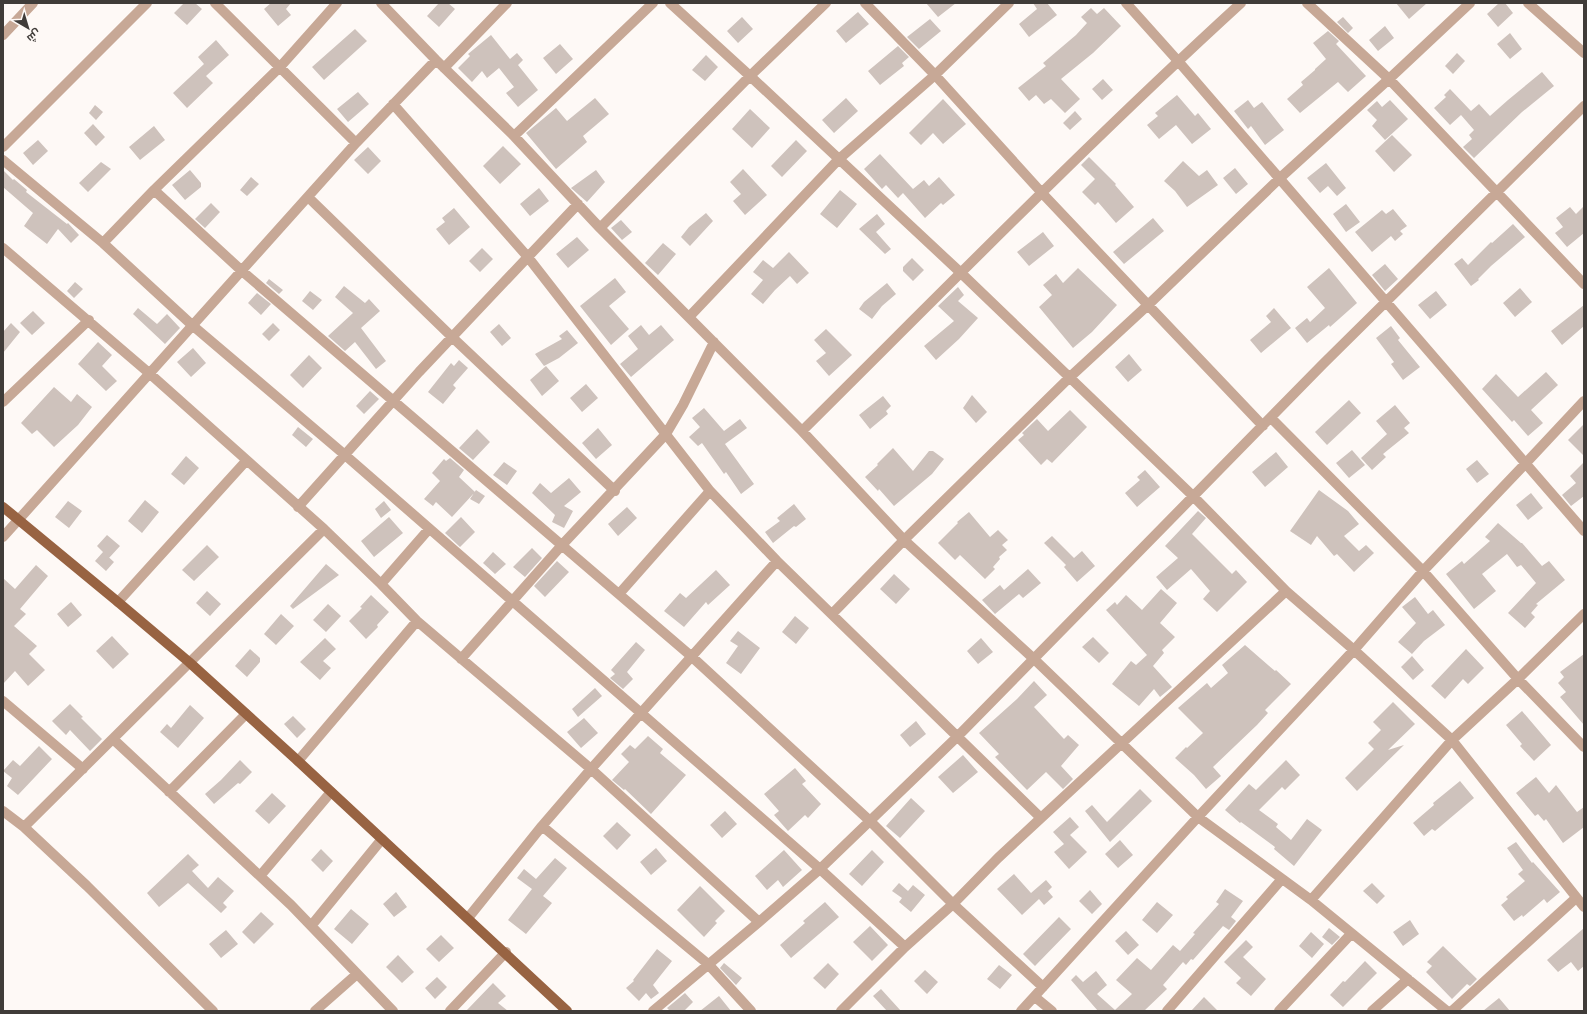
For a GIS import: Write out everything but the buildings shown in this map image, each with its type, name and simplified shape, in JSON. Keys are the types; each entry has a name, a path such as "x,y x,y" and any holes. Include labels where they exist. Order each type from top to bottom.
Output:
{"main road":[{"path":"3,507 189,662 506,952 568,1011"}],"street":[{"path":"3,35 33,3"},
{"path":"3,146 147,3"},
{"path":"215,3 356,143"},
{"path":"103,243 154,190 280,66 337,3"},
{"path":"381,3 436,60 514,136 600,228 802,431 904,540 1034,659 1198,817 1281,880 1311,900 1447,1011"},
{"path":"444,68 507,3"},
{"path":"514,136 653,3"},
{"path":"670,3 961,273 1194,496 1286,591 1354,650 1452,740 1584,907"},
{"path":"600,228 750,76 826,3"},
{"path":"865,3 935,75 1042,193 1263,426"},
{"path":"689,317 839,159 935,75 1009,3"},
{"path":"1126,3 1280,178 1584,531"},
{"path":"802,431 1042,193 1178,61 1241,3"},
{"path":"1308,3 1389,79 1584,284"},
{"path":"832,614 904,540 1070,378 1280,178 1470,3"},
{"path":"1528,3 1584,53"},
{"path":"3,537 356,143 436,60"},
{"path":"393,104 527,256 710,491 777,561 1040,818"},
{"path":"653,1011 759,922 820,868 957,737 1386,301 1584,106"},
{"path":"3,160 103,243 192,325 345,455 820,868 905,947"},
{"path":"154,190 242,271 691,656 870,820 953,904 1042,987"},
{"path":"308,197 452,337 615,491"},
{"path":"298,507 393,400 527,256 578,204"},
{"path":"3,248 89,320 149,373 324,530 381,584 417,621 591,769 759,922"},
{"path":"3,402 89,320"},
{"path":"461,659 562,545 615,491 666,434 683,405 714,342"},
{"path":"1021,1011 1198,817 1354,650 1422,571 1526,464 1584,401"},
{"path":"1271,418 1422,571 1518,679 1584,747"},
{"path":"118,602 246,461"},
{"path":"619,594 710,491"},
{"path":"381,584 429,529"},
{"path":"24,827 324,530"},
{"path":"468,918 542,826 591,769 777,561"},
{"path":"841,1011 905,947 953,904 1040,818 1286,591"},
{"path":"1311,900 1452,740 1518,679 1584,614"},
{"path":"298,761 417,621"},
{"path":"3,701 83,769"},
{"path":"169,792 246,714"},
{"path":"113,739 260,876 311,926 392,1011"},
{"path":"260,876 332,792"},
{"path":"3,811 24,827 119,917 213,1011"},
{"path":"542,826 708,964 751,1011"},
{"path":"311,926 382,839"},
{"path":"1167,1011 1281,880"},
{"path":"1452,1011 1576,898"},
{"path":"1279,1011 1351,934"},
{"path":"450,1011 506,952"},
{"path":"315,1011 357,974"},
{"path":"1372,1011 1408,978"},
{"path":"1035,997 1052,1011"}]}
